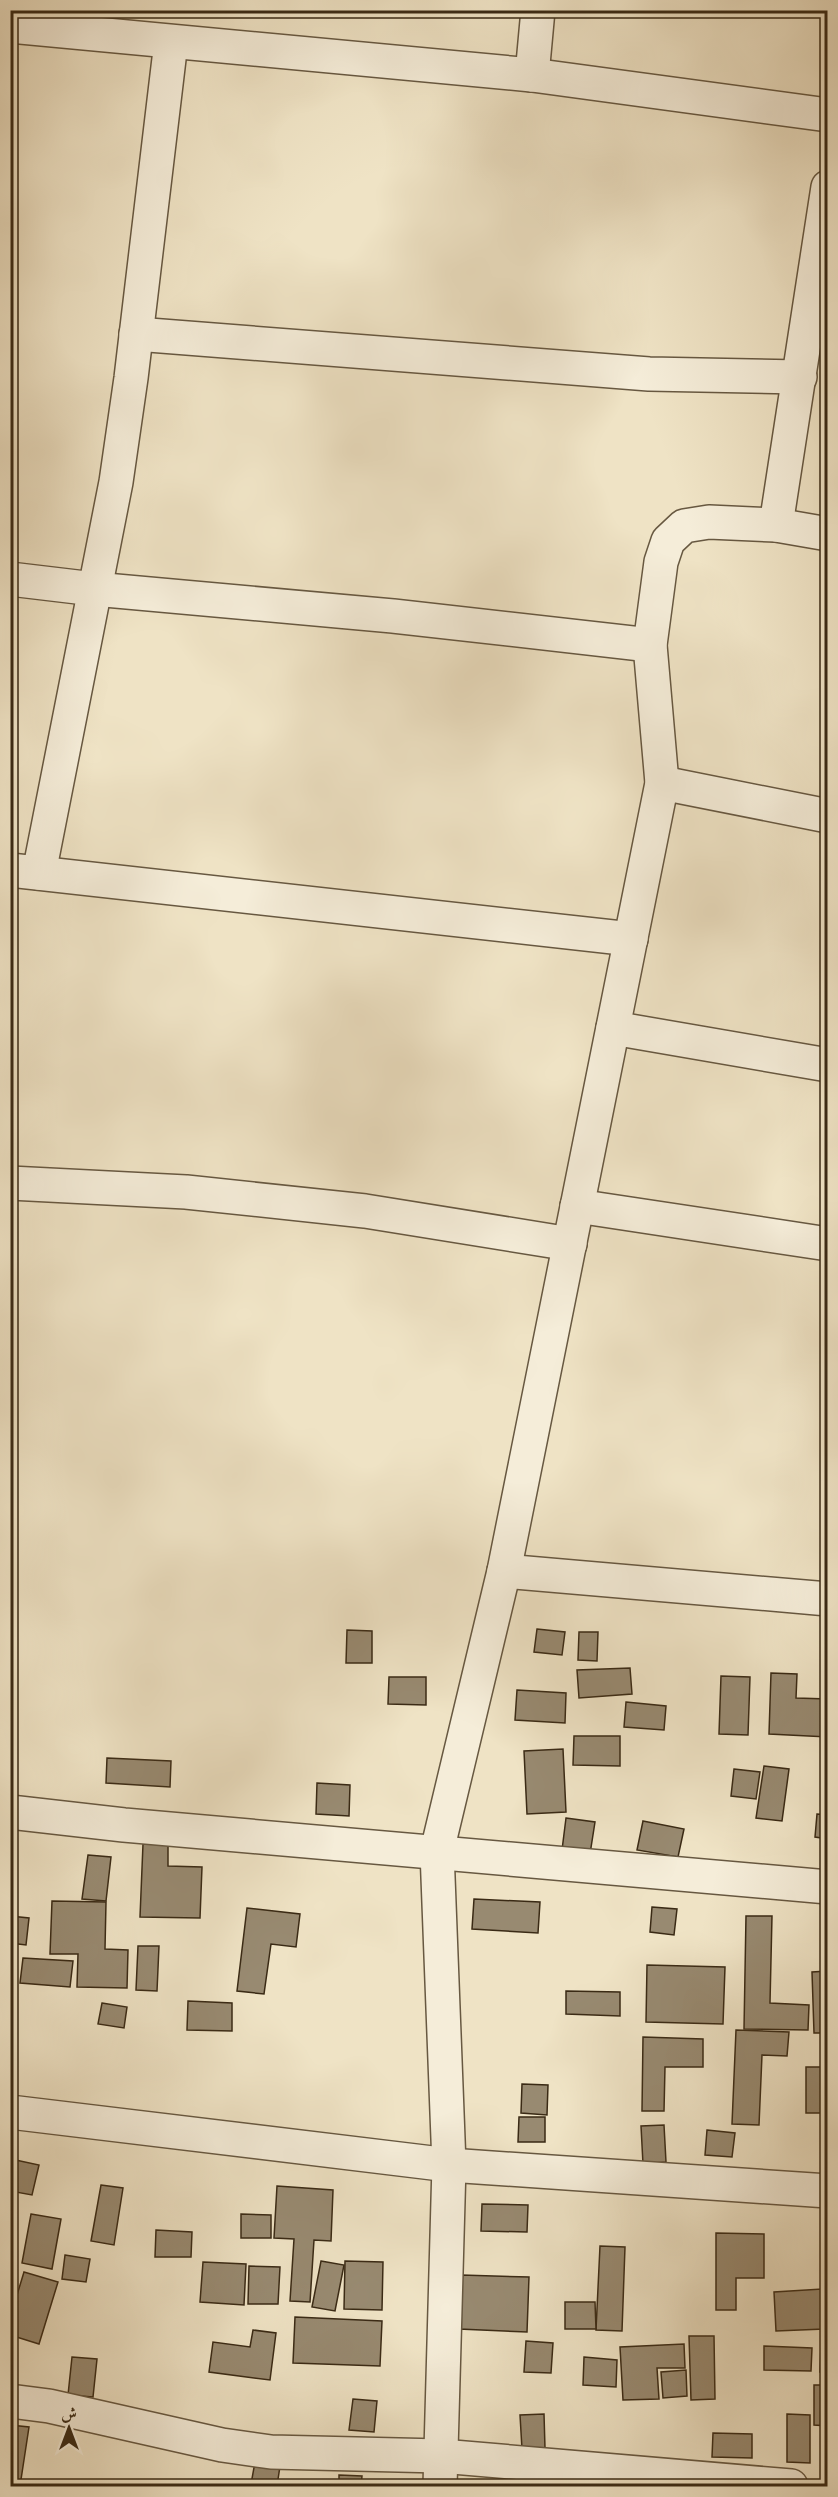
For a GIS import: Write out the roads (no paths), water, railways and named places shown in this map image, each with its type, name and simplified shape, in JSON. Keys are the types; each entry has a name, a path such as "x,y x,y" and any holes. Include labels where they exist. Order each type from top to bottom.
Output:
{"street":[{"path":"532,75 538,10"},
{"path":"10,26 532,75 828,115"},
{"path":"171,42 116,482 94,589 25,871 630,939"},
{"path":"777,525 828,188"},
{"path":"136,334 649,374 800,377"},
{"path":"441,2471 449,2165 437,1851 504,1571 662,783 650,645 661,562 668,541 684,526 709,522 777,525 828,534"},
{"path":"10,579 94,589 393,616 650,645"},
{"path":"662,783 828,816"},
{"path":"613,1028 828,1065"},
{"path":"10,1183 186,1192 353,1210 570,1244"},
{"path":"577,1206 828,1244"},
{"path":"504,1571 828,1599"},
{"path":"10,1812 124,1825 828,1887"},
{"path":"10,2112 449,2165 828,2191"},
{"path":"10,2401 49,2406 222,2445 441,2471 791,2487"}]}
